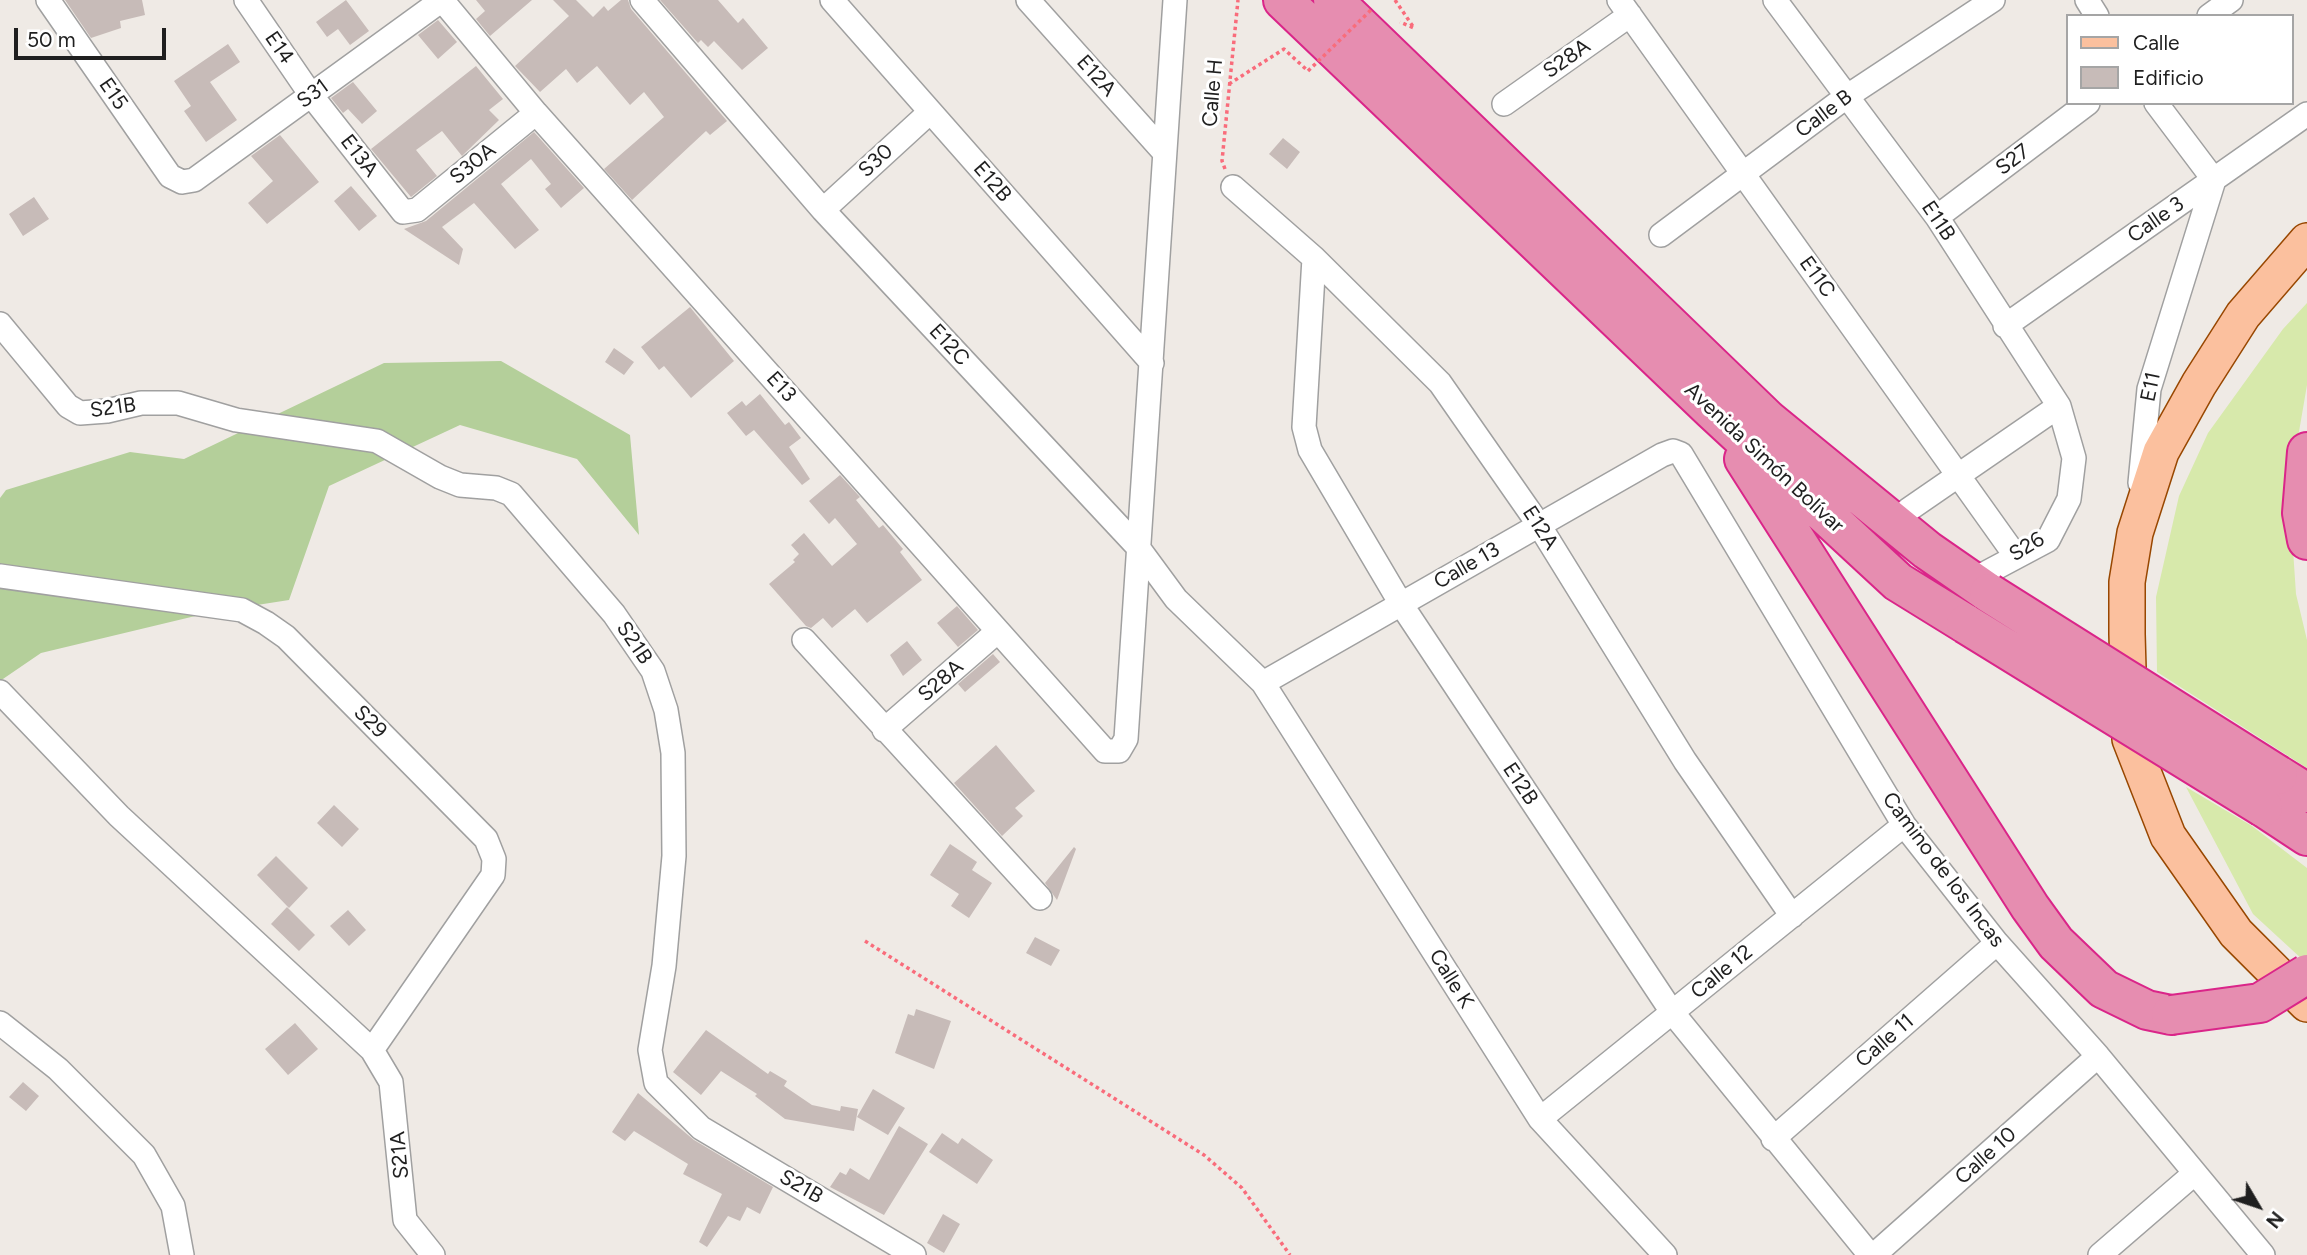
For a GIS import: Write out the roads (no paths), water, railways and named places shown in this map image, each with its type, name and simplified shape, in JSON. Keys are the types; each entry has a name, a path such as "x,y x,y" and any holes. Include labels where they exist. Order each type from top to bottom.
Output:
{"highway":[{"name":"Avenida Simón Bolívar","path":"1283,0 1712,410 1898,582 1966,624 2283,792"},
{"name":"Avenida Simón Bolívar","path":"1333,0 1768,420 1927,550 2283,792 2307,836"},
{"path":"1712,410 2049,934 2085,973 2104,989 2147,1010 2171,1015 2260,1003 2307,974"},
{"path":"2307,452 2302,513 2307,540"}],"main road":[{"path":"2307,241 2244,315 2199,384 2161,452 2135,533 2127,582 2130,739 2168,836 2236,933 2307,1004"}],"street":[{"name":"E15","path":"48,0 170,176 182,182"},
{"name":"E14","path":"246,0 311,95"},
{"name":"S31","path":"182,182 194,180 442,0"},
{"name":"E13","path":"442,0 536,113 1105,751 1119,751 1126,739 1137,546"},
{"name":"E12C","path":"642,0 823,210 1137,546 1176,599 1263,683"},
{"name":"E12B","path":"832,0 1152,363"},
{"name":"E12A","path":"1028,0 1164,152"},
{"path":"1137,546 1152,363 1175,0"},
{"name":"E11B","path":"1774,0 1937,217 2059,406 2074,458"},
{"name":"Calle B","path":"1661,235 1846,97 1993,0"},
{"path":"2212,14 2231,0"},
{"name":"S28A","path":"1504,104 1624,7"},
{"name":"E11C","path":"1624,7 2015,555"},
{"name":"E13A","path":"311,95 402,212 409,213"},
{"name":"S27","path":"1937,217 2085,105"},
{"path":"2157,105 2214,180"},
{"name":"S30","path":"823,210 930,112"},
{"name":"S30A","path":"409,213 417,210 536,113"},
{"name":"Calle 3","path":"2005,326 2307,114"},
{"name":"E11","path":"2135,533 2149,389 2191,246 2214,180"},
{"name":"E12A","path":"1233,187 1314,258 1440,383 1539,525 1685,761 1792,916"},
{"path":"2174,207 2184,216 2191,246"},
{"name":"E12B","path":"1314,258 1304,427 1310,450 1401,604 1672,1012 1773,1139 1872,1255"},
{"name":"S21B","path":"0,324 62,399 80,413 107,411 141,403 178,403 236,420 377,441 440,477 460,485 496,488 511,494 614,614 653,671 666,710 673,753 674,856 664,966 650,1049 656,1083 701,1128 914,1255"},
{"path":"1909,510 2059,406"},
{"name":"Calle 13","path":"1263,683 1662,454 1673,452"},
{"name":"Camino de los Incas","path":"1673,452 1681,454 1904,825 1997,943 2098,1056 2263,1255"},
{"name":"S26","path":"1980,587 2015,555 2048,540 2069,499 2074,458"},
{"name":"S29","path":"0,576 242,610 286,638 486,839 494,859 494,874 390,1019 372,1050"},
{"name":"S28A","path":"884,730 998,631"},
{"path":"804,640 1040,898"},
{"name":"Calle K","path":"1263,683 1540,1119 1665,1255"},
{"name":"S21A","path":"0,692 118,816 372,1050 391,1082 405,1220 433,1255"},
{"name":"Calle 12","path":"1540,1119 1904,825"},
{"name":"Calle 11","path":"1773,1139 1997,943"},
{"path":"0,1023 58,1069 144,1154 173,1206 182,1255"},
{"name":"Calle 10","path":"1872,1255 2098,1056"},
{"path":"2101,1255 2194,1173"}]}
